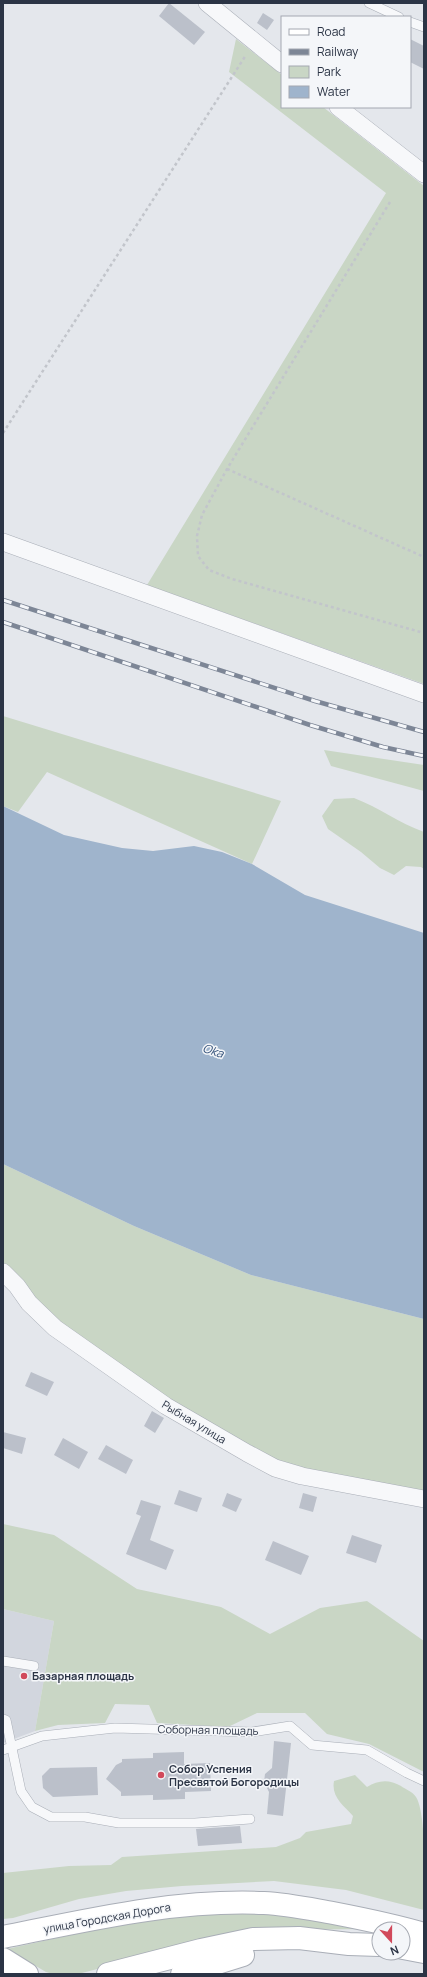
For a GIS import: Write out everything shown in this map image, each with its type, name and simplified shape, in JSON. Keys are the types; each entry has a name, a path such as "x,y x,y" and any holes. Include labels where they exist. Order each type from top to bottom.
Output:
{"main road":[{"name":"улица Городская Дорога","path":"3,1937 162,1907 240,1902 265,1903 307,1908 394,1925 424,1934"},
{"path":"108,1974 201,1950 253,1939 299,1938 349,1944 371,1945"},
{"path":"182,1974 221,1960 262,1950 349,1944"},
{"path":"411,1950 424,1952"},
{"path":"3,1959 27,1974"}],"street":[{"path":"207,3 254,43 281,63"},
{"path":"339,108 424,174"},
{"path":"3,542 424,694"},
{"name":"Рыбная улица","path":"3,1272 17,1286 29,1303 55,1328 166,1406 247,1453 275,1468 302,1476 424,1499"}],"lane":[{"path":"369,3 397,16"},
{"path":"411,22 424,27"},
{"path":"3,1661 34,1666"},
{"path":"3,1719 6,1720 7,1748 21,1791 32,1807 51,1817 84,1817 119,1823 195,1823 250,1819"},
{"name":"Соборная площадь","path":"7,1748 42,1736 115,1728 252,1732 290,1726 312,1745 367,1750 424,1781"}],"path":[{"path":"3,433 254,43"},
{"path":"390,202 226,469 202,515 197,536 198,556 208,570 232,579 424,633"},
{"path":"226,469 424,557"}],"shaded area":[{"name":"Базарная площадь","path":"3,1609 54,1621 35,1731 3,1743"}],"green space":[{"path":"236,39 281,74 281,108 324,108 424,186 424,684 147,585 386,193 229,72"},
{"path":"3,716 281,801 252,864 47,772 18,812 3,806"},
{"path":"324,750 424,765 424,791 331,766"},
{"path":"354,798 424,832 424,869 421,867 406,866 394,875 380,868 361,852 328,829 322,816 334,799"},
{"path":"3,1164 134,1226 251,1275 424,1319 424,1505 304,1481 163,1411 3,1277"},
{"path":"3,1524 54,1535 137,1589 221,1607 270,1634 320,1608 367,1601 424,1641 424,1772 369,1744 327,1734 305,1713 257,1713 228,1727 157,1723 149,1705 115,1704 105,1723 58,1725 35,1731 54,1621 3,1609"},
{"path":"355,1775 367,1787 375,1783 388,1781 401,1786 416,1797 420,1806 422,1818 424,1910 346,1890 274,1881 182,1886 126,1891 79,1899 13,1918 3,1919 3,1873 69,1866 111,1865 122,1857 276,1847 300,1838 306,1832 351,1824 353,1816 336,1796 334,1792 334,1781"},
{"path":"202,1910 271,1911 367,1929 267,1930 210,1940 78,1974 53,1974 46,1972 7,1949 133,1921"}],"water":[{"name":"Oka","path":"3,806 64,835 122,848 153,851 194,846 222,852 252,864 305,895 424,933 424,1319 251,1275 134,1226 3,1164"}],"building":[{"path":"169,3 205,32 194,45 159,16"},
{"path":"263,13 274,20 267,30 257,23"},
{"path":"411,40 424,46 424,69 411,62"},
{"path":"31,1372 54,1382 47,1396 25,1386"},
{"path":"152,1411 164,1418 155,1433 144,1426"},
{"path":"3,1432 26,1438 22,1454 3,1448"},
{"path":"63,1438 88,1452 79,1469 54,1455"},
{"path":"106,1445 133,1460 126,1474 98,1459"},
{"path":"179,1490 202,1498 197,1512 174,1504"},
{"path":"227,1493 242,1499 236,1512 222,1506"},
{"path":"303,1493 317,1497 313,1512 299,1508"},
{"path":"141,1500 161,1506 150,1540 174,1550 166,1570 126,1554 141,1516 136,1514"},
{"path":"352,1535 382,1545 376,1563 346,1553"},
{"path":"273,1541 309,1556 301,1575 265,1560"},
{"path":"274,1741 291,1743 283,1816 267,1814 269,1792 264,1782 265,1774 272,1768"},
{"name":"Собор Успения Пресвятой Богородицы","path":"184,1752 184,1764 210,1763 211,1791 185,1792 185,1799 153,1800 153,1795 121,1796 121,1792 106,1779 116,1765 122,1762 122,1759 153,1758 153,1753"},
{"path":"97,1767 98,1795 53,1797 43,1788 42,1776 50,1768"},
{"path":"240,1826 242,1843 198,1846 196,1829"}],"railway":[{"path":"3,600 315,701 424,732"},
{"path":"3,622 310,725 383,747 424,756"}],"place":[{"name":"Базарная площадь","path":"24,1676"},
{"name":"Собор Успения Пресвятой Богородицы","path":"161,1775"}]}
